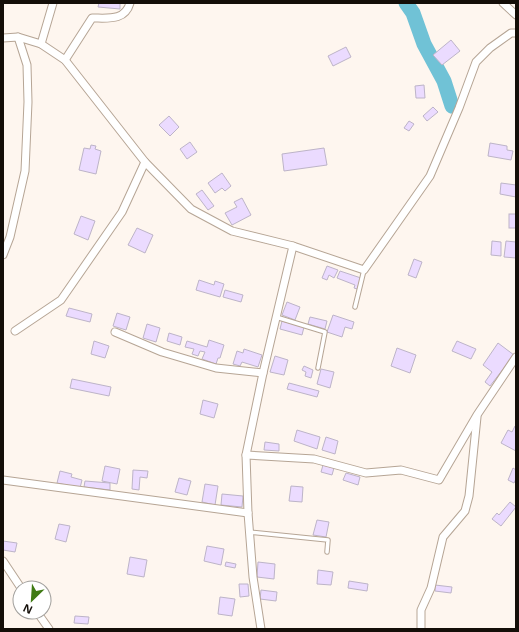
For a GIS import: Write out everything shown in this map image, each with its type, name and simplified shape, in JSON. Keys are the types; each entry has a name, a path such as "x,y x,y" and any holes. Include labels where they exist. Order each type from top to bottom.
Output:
{"street":[{"path":"41,44 53,3"},
{"path":"65,60 92,18 120,17 128,10 130,3"},
{"path":"503,3 516,15"},
{"path":"3,38 18,37 41,44 65,60 145,162 191,209 232,231 293,246 364,270 430,176 459,108 476,62 490,48 511,33 516,33"},
{"path":"3,255 10,237 25,171 28,102 27,65 18,37"},
{"path":"15,331 61,300 122,212 145,162"},
{"path":"261,629 253,577 249,532 246,455 263,373 293,246"},
{"path":"115,332 162,352 216,368 263,373"},
{"path":"246,455 314,459 366,472 401,470 439,480 477,414 516,357"},
{"path":"421,629 421,610 431,588 443,537 465,511 469,496 477,414"},
{"path":"3,480 248,513"},
{"path":"3,561 16,580"},
{"path":"43,620 49,629"}],"lane":[{"path":"355,307 364,270"},
{"path":"276,317 325,332 318,368"},
{"path":"249,532 328,540 327,552"}],"building":[{"path":"99,3 120,3 120,9 98,7"},
{"path":"451,40 460,51 442,65 433,55"},
{"path":"346,47 351,57 333,66 328,56"},
{"path":"424,85 425,98 416,98 415,86"},
{"path":"433,107 438,112 427,121 423,116"},
{"path":"169,116 179,127 170,136 159,125"},
{"path":"409,121 414,124 409,131 404,128"},
{"path":"190,142 197,152 187,159 180,149"},
{"path":"490,143 507,146 507,150 513,151 511,160 488,156"},
{"path":"91,145 96,146 95,149 101,151 96,174 79,170 84,148 90,149"},
{"path":"324,148 327,165 284,171 282,154"},
{"path":"222,173 231,186 225,191 222,188 215,193 208,183"},
{"path":"501,183 516,185 516,197 500,194"},
{"path":"202,190 214,206 208,210 196,194"},
{"path":"242,198 251,215 232,225 225,213 237,207 234,202"},
{"path":"509,214 516,214 516,228 509,228"},
{"path":"81,216 95,221 88,240 74,234"},
{"path":"137,228 153,235 145,253 128,245"},
{"path":"492,241 501,242 501,256 491,255"},
{"path":"506,241 516,242 516,258 504,257"},
{"path":"414,259 422,262 416,278 408,275"},
{"path":"327,266 338,270 334,278 329,275 327,280 322,278"},
{"path":"340,271 361,278 357,289 354,288 355,285 337,278"},
{"path":"199,280 214,285 215,281 224,284 220,297 196,290"},
{"path":"225,290 243,295 241,302 223,297"},
{"path":"287,302 300,307 295,320 282,315"},
{"path":"69,308 92,314 90,322 66,316"},
{"path":"117,313 130,317 126,330 113,326"},
{"path":"333,315 354,322 352,329 345,327 342,337 327,332"},
{"path":"310,317 327,321 325,329 308,324"},
{"path":"282,321 304,327 302,335 280,329"},
{"path":"147,324 160,328 156,342 143,338"},
{"path":"169,333 182,337 180,345 167,341"},
{"path":"209,340 224,345 220,358 218,358 216,364 202,359 205,352 200,351 198,356 192,354 194,349 185,347 187,341 207,347"},
{"path":"94,341 109,346 105,358 91,354"},
{"path":"457,341 476,349 471,359 452,351"},
{"path":"498,343 514,355 490,386 485,382 492,372 483,365"},
{"path":"397,348 416,355 410,373 391,366"},
{"path":"244,349 262,355 258,367 242,362 240,366 233,364 237,351 243,353"},
{"path":"275,356 288,360 284,375 270,372"},
{"path":"304,366 313,370 311,378 305,376 306,372 302,370"},
{"path":"321,369 334,372 330,388 317,384"},
{"path":"72,379 111,387 109,396 70,388"},
{"path":"289,383 319,391 317,397 287,389"},
{"path":"203,400 218,404 214,418 200,414"},
{"path":"515,426 516,451 501,443 508,430 512,432"},
{"path":"297,430 320,437 317,449 294,441"},
{"path":"326,437 338,441 335,454 322,450"},
{"path":"265,442 279,444 279,451 264,450"},
{"path":"323,465 334,468 332,475 321,472"},
{"path":"105,466 120,469 117,484 102,481"},
{"path":"513,468 516,470 516,479 514,483 508,480"},
{"path":"133,470 148,471 147,478 140,477 139,490 132,489"},
{"path":"60,471 72,474 71,477 82,480 80,488 57,483"},
{"path":"346,473 360,477 358,485 343,480"},
{"path":"179,478 191,481 187,495 175,492"},
{"path":"85,481 110,483 110,490 84,487"},
{"path":"205,484 218,486 215,505 202,502"},
{"path":"291,486 303,487 302,502 289,501"},
{"path":"222,494 243,496 242,507 221,505"},
{"path":"510,502 516,507 501,526 492,519 497,513 499,515"},
{"path":"317,520 329,522 326,537 313,535"},
{"path":"59,524 70,526 66,542 55,539"},
{"path":"3,541 17,543 15,552 3,550"},
{"path":"207,546 224,549 221,565 204,561"},
{"path":"130,557 147,560 144,577 127,574"},
{"path":"226,562 236,564 235,568 225,566"},
{"path":"258,562 275,564 274,579 257,577"},
{"path":"318,570 333,572 331,585 317,584"},
{"path":"349,581 368,584 367,591 348,588"},
{"path":"239,584 248,584 249,596 240,597"},
{"path":"435,585 452,587 451,593 435,591"},
{"path":"261,590 277,592 276,601 260,599"},
{"path":"220,597 235,599 232,616 218,614"},
{"path":"75,616 89,617 88,624 74,623"}],"waterway":[{"path":"406,3 413,13 424,44 444,81 452,106"}]}
